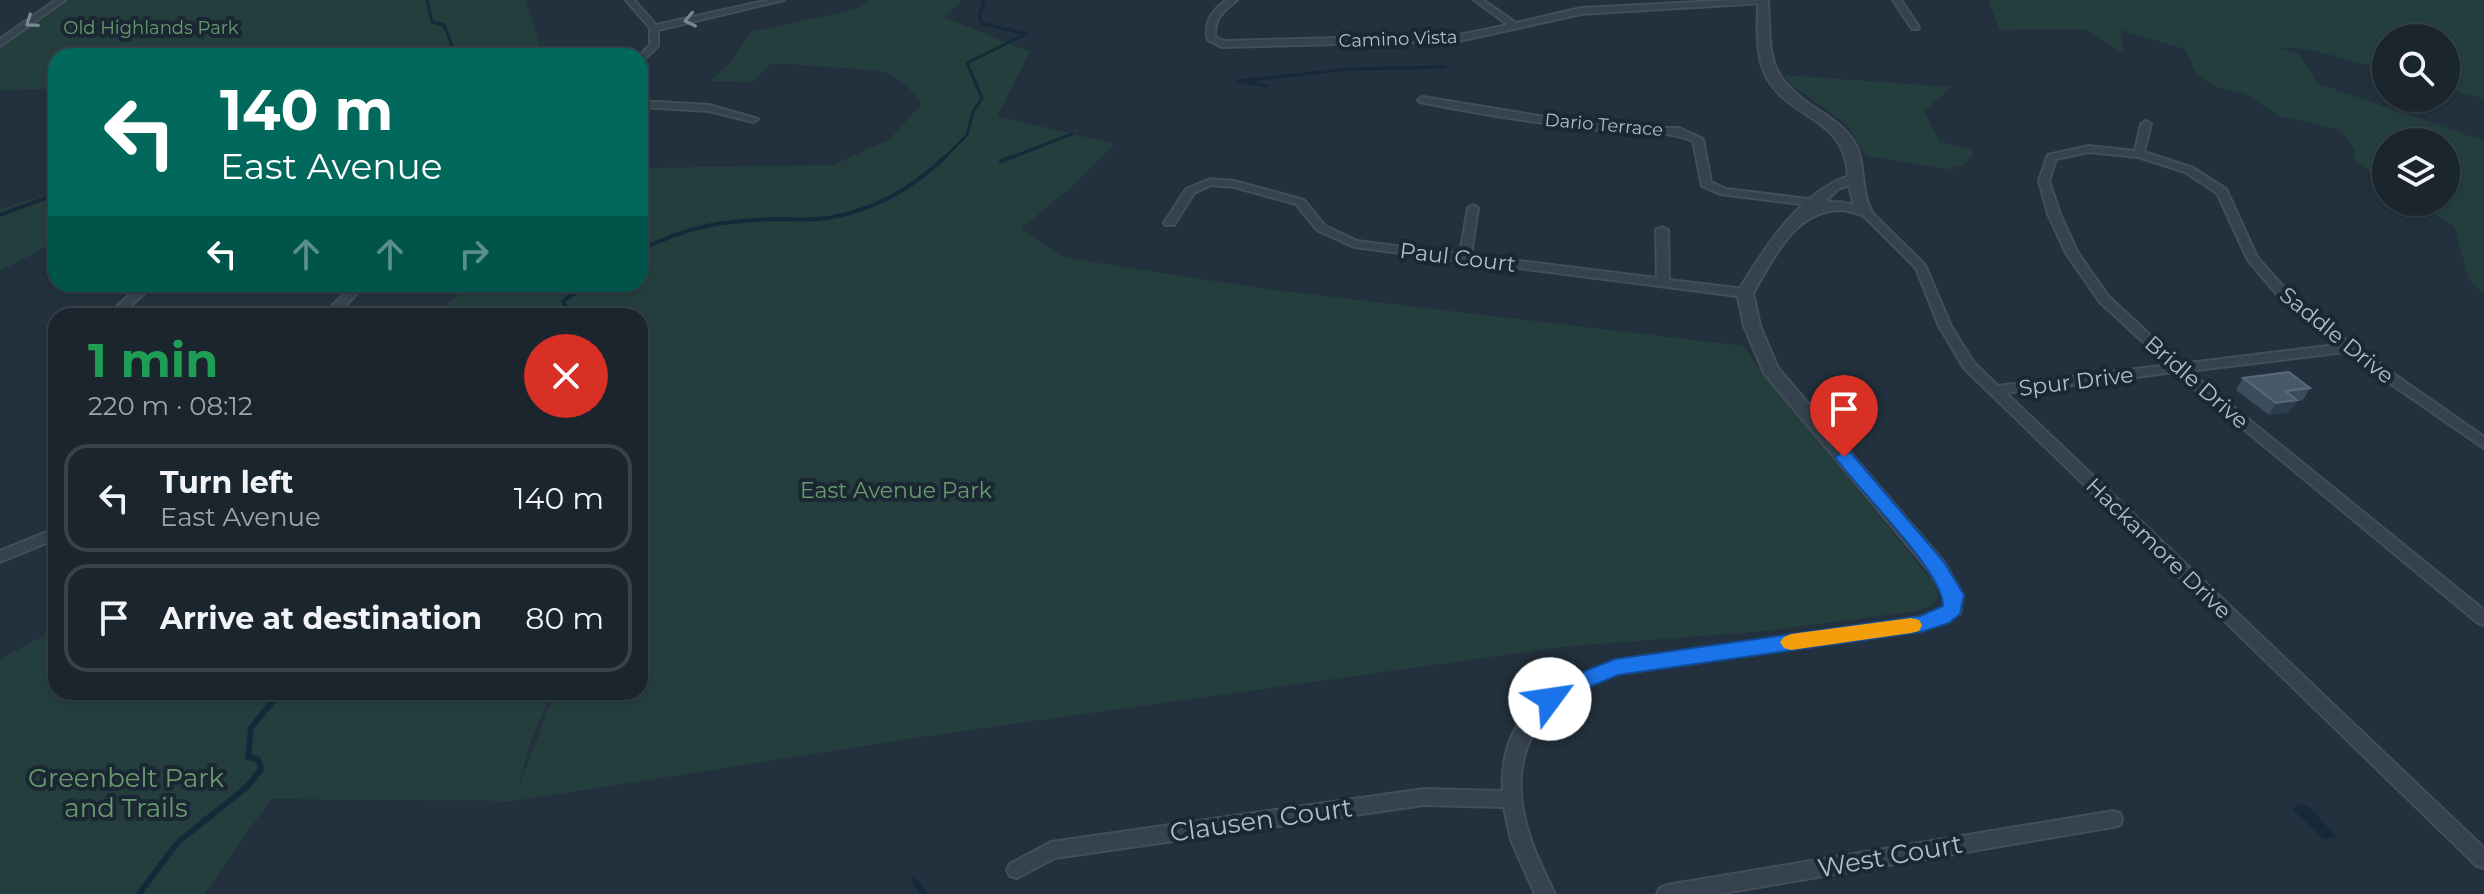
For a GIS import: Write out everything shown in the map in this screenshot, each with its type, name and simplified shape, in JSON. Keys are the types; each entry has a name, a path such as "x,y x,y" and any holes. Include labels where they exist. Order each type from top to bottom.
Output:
{"street":[{"path":"0,43 61,0"},
{"path":"630,0 654,28 654,46 648,52"},
{"path":"654,28 780,0"},
{"name":"Camino Vista","path":"1233,0 1217,8 1209,29 1211,38 1222,44 1436,40 1459,38 1581,11 1763,1"},
{"path":"1478,0 1513,24"},
{"path":"1897,0 1915,27"},
{"path":"1763,1 1767,64 1781,87 1842,135 1853,154 1856,199 1865,212"},
{"name":"Dario Terrace","path":"1423,100 1570,124 1633,131 1679,131 1698,139 1706,184 1724,192 1809,209"},
{"path":"648,104 709,108 753,119"},
{"path":"2139,154 2146,124"},
{"name":"Bridle Drive","path":"2139,154 2089,149 2052,157 2044,181 2054,214 2072,253 2104,299 2179,369 2484,619"},
{"name":"Saddle Drive","path":"2139,154 2189,170 2222,191 2252,258 2284,295 2347,348 2484,444"},
{"path":"1545,894 1527,862 1516,831 1511,799 1516,751 1525,731 1550,699 1567,687 1624,666 1921,624 1953,609 1953,595 1937,567 1770,369 1752,326 1745,293 1779,238 1833,186 1854,178"},
{"name":"Paul Court","path":"1170,223 1190,191 1210,182 1234,184 1300,202 1321,228 1354,244 1745,293"},
{"path":"1809,209 1840,206 1865,212"},
{"path":"1465,258 1473,208"},
{"name":"Hackamore Drive","path":"1865,212 1921,267 1945,326 1969,365 2484,860"},
{"path":"1662,230 1663,283"},
{"path":"122,308 139,292"},
{"path":"337,308 352,292"},
{"name":"Spur Drive","path":"1995,390 2347,348"},
{"path":"0,557 48,536"},
{"name":"Clausen Court","path":"1017,870 1051,850 1424,797 1511,799"},
{"name":"West Court","path":"1667,894 2113,819"}],"green space":[{"name":"Old Highlands Park","path":"61,0 526,0 541,48 48,48 48,92 47,89 0,90 0,42"},
{"name":"East Avenue Park","path":"870,0 962,0 944,17 1030,52 997,116 1114,144 1071,187 1021,229 1063,257 1274,290 1744,346 1756,365 1933,582 1938,595 1934,604 1917,611 1765,631 1561,647 935,735 514,801 271,799 204,894 0,894 0,659 48,633 48,700 548,700 529,746 518,788 552,700 648,700 648,308 444,308 460,292 648,292 648,168 834,165 891,138 922,103 906,85 883,71 772,63 753,82 710,81 733,60 751,32 853,10"},
{"path":"1988,0 2484,0 2484,99 2460,92 2460,24 2372,24 2372,66 2309,49 2276,47 2299,54 2317,83 2372,102 2372,112 2400,112 2447,128 2372,128 2372,174 2353,159 2356,150 2339,129 2279,116 2244,93 2216,87 2197,75 2185,49 2121,30 2123,53 2086,29 2000,30"},
{"path":"1784,75 1951,87 1924,111 1940,142 1975,150 1963,167 1953,165 1955,170 1866,156 1847,125 1790,84"},
{"path":"2460,133 2484,141 2484,295 2469,280 2454,226 2437,216 2460,216"},
{"path":"48,194 48,246 0,271 0,209"}],"water":[{"path":"2298,804 2308,806 2338,838 2324,839 2293,810"}],"building":[{"path":"2289,372 2310,388 2285,391 2297,400 2276,403 2243,378"}],"waterway":[{"path":"427,0 432,22 444,25 452,45 449,48"},
{"path":"946,156 967,135 973,112 982,98 967,63 1026,34 982,23 979,18 984,0"},
{"path":"1267,86 1239,81 1350,69 1445,67"},
{"path":"1010,158 1072,134"},
{"path":"648,247 690,230 724,223 820,219 849,213 894,195 946,156"},
{"path":"1001,161 1015,156"},
{"path":"0,215 48,197"},
{"path":"566,308 563,301 576,292"},
{"path":"139,894 178,842 248,786 261,769 258,759 248,757 251,728 274,700"},
{"path":"914,880 924,894"}],"slow traffic":[{"path":"1791,642 1911,625"}],"route":[{"path":"1550,699 1567,687 1615,668 1921,624 1953,609 1953,595 1937,567 1844,457"}],"park label":[{"name":"Greenbelt Park and Trails","path":"126,793"}]}
